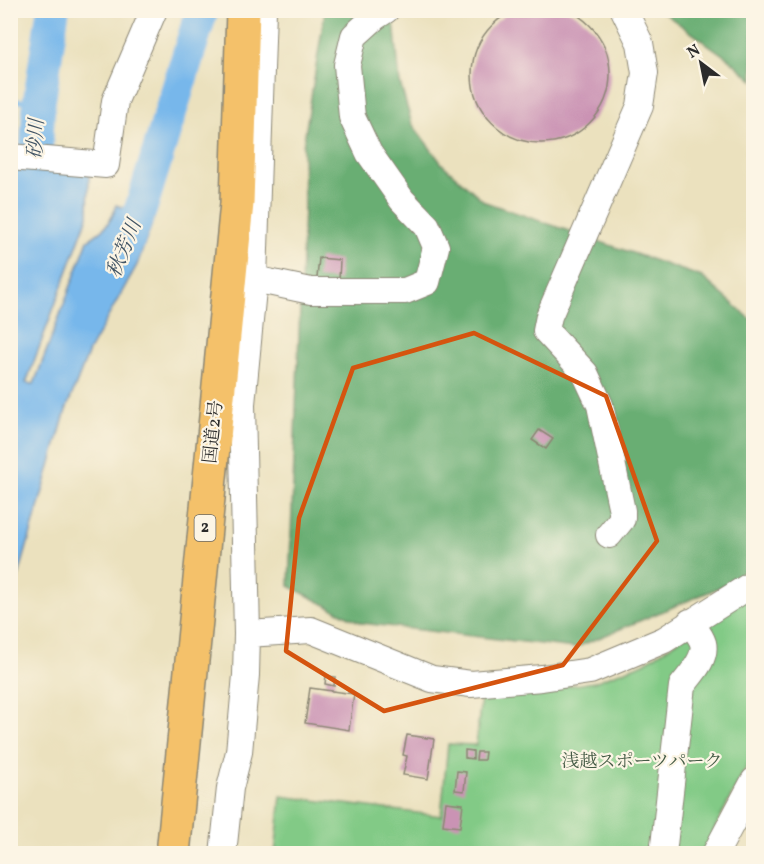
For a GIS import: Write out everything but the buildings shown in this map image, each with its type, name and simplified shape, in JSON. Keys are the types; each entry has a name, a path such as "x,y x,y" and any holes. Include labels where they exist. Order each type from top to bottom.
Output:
{"highway":[{"name":"国道2号","path":"173,854 247,202 243,10"}],"street":[{"path":"10,157 106,165 114,101 154,10"},
{"path":"223,854 230,788 239,752 246,675 242,404 254,279 247,202 263,10"},
{"path":"254,279 311,291 405,291 427,282 436,247 427,226 402,200 369,153 352,117 347,65 354,36 375,16 386,10"},
{"path":"609,535 622,519 622,511 600,405 585,373 546,331 549,316 640,106 645,73 640,43 624,10"},
{"path":"247,634 310,630 432,679 471,684 542,678 590,671 664,640 753,583"},
{"path":"663,854 682,686 697,666 702,652 703,643 690,622"},
{"path":"715,854 753,781"}],"highlighted area":[{"path":"474,333 606,396 657,541 563,665 384,711 286,651 299,518 353,368"}],"green space":[{"path":"325,11 393,11 400,83 412,124 442,164 485,202 702,277 753,321 753,564 725,585 575,648 361,623 289,586 304,207 303,147"},
{"path":"661,11 753,11 753,80 730,60"},
{"name":"浅越スポーツパーク","path":"753,593 753,754 702,853 275,854 281,796 441,816 448,744 476,745 481,697 594,682 644,663"}],"water":[{"path":"11,167 89,173 88,216 26,383 34,384 88,240 106,226 116,205 154,218 137,265 89,351 66,410 13,596 11,669"}],"waterway":[{"name":"砂川","path":"34,191 39,103 53,10"},
{"name":"秋芳川","path":"123,254 141,208 202,10"},
{"path":"10,100 39,103"}]}
